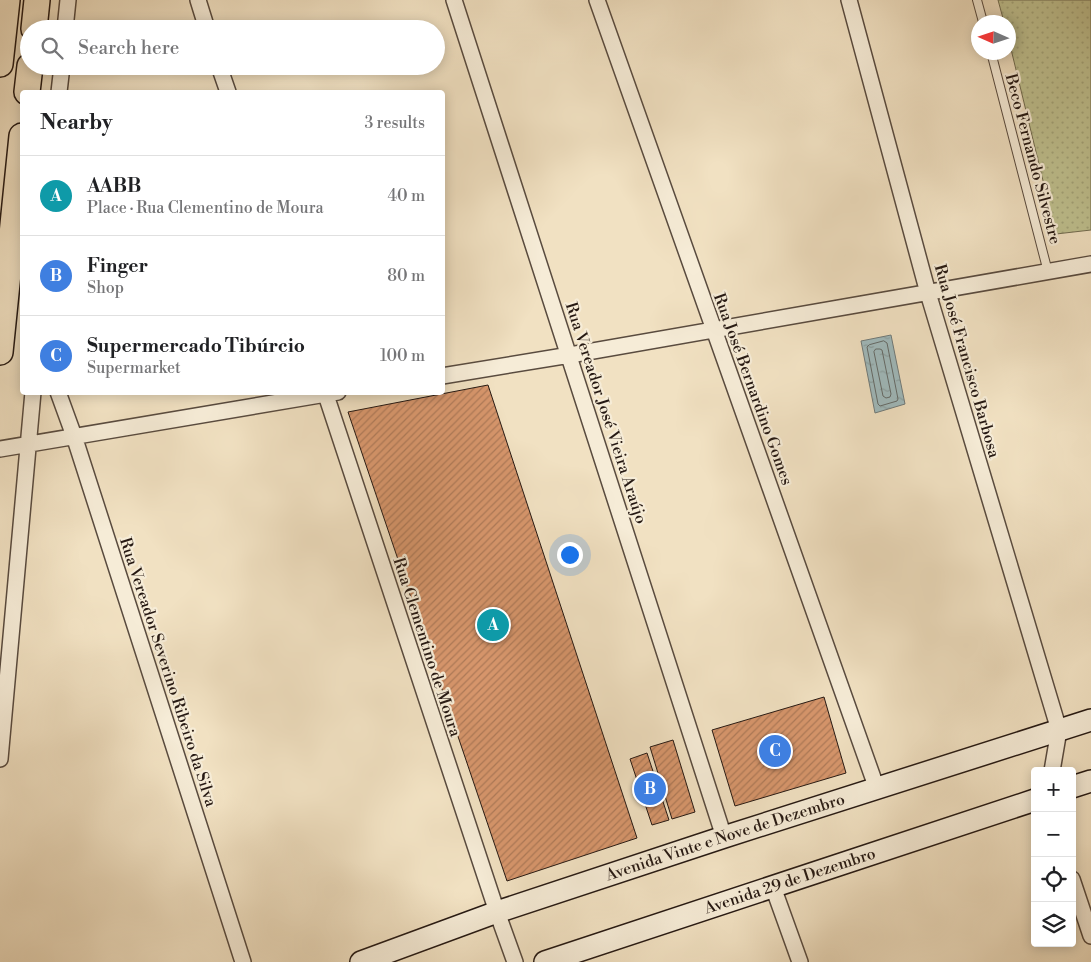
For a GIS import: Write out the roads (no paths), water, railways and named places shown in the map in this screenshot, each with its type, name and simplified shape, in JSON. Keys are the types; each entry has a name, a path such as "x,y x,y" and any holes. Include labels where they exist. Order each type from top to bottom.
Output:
{"main road":[{"path":"0,64 8,0"},
{"path":"35,20 37,0"},
{"path":"27,90 29,75"},
{"path":"0,352 20,156"},
{"name":"Avenida Vinte e Nove de Dezembro","path":"361,962 497,912 724,837 1091,720"},
{"path":"1076,786 1091,781"},
{"name":"Avenida 29 de Dezembro","path":"545,962 1031,801"}],"street":[{"path":"66,20 68,0"},
{"path":"198,0 204,20"},
{"name":"Rua Vereador José Vieira Araújo","path":"454,0 724,837"},
{"name":"Rua José Bernardino Gomes","path":"597,0 877,789"},
{"name":"Rua José Francisco Barbosa","path":"849,0 928,294 1058,730"},
{"path":"59,90 61,75"},
{"path":"223,75 227,90"},
{"path":"445,376 928,294 1091,264"},
{"path":"0,759 33,395"},
{"name":"Rua Vereador Severino Ribeiro da Silva","path":"59,395 74,436 243,962"},
{"path":"0,449 317,395"},
{"name":"Rua Clementino de Moura","path":"330,395 497,912 515,962"},
{"path":"1053,767 1058,730"},
{"path":"772,887 800,962"},
{"path":"1076,891 1091,936"}],"lane":[{"path":"977,0 981,15"},
{"name":"Beco Fernando Silvestre","path":"993,60 1048,272"}],"water":[{"path":"891,335 905,404 875,413 861,341"}],"place":[{"name":"AABB","path":"493,625"},
{"name":"Supermercado Tibúrcio","path":"775,751"},
{"name":"Finger","path":"650,789"}]}
